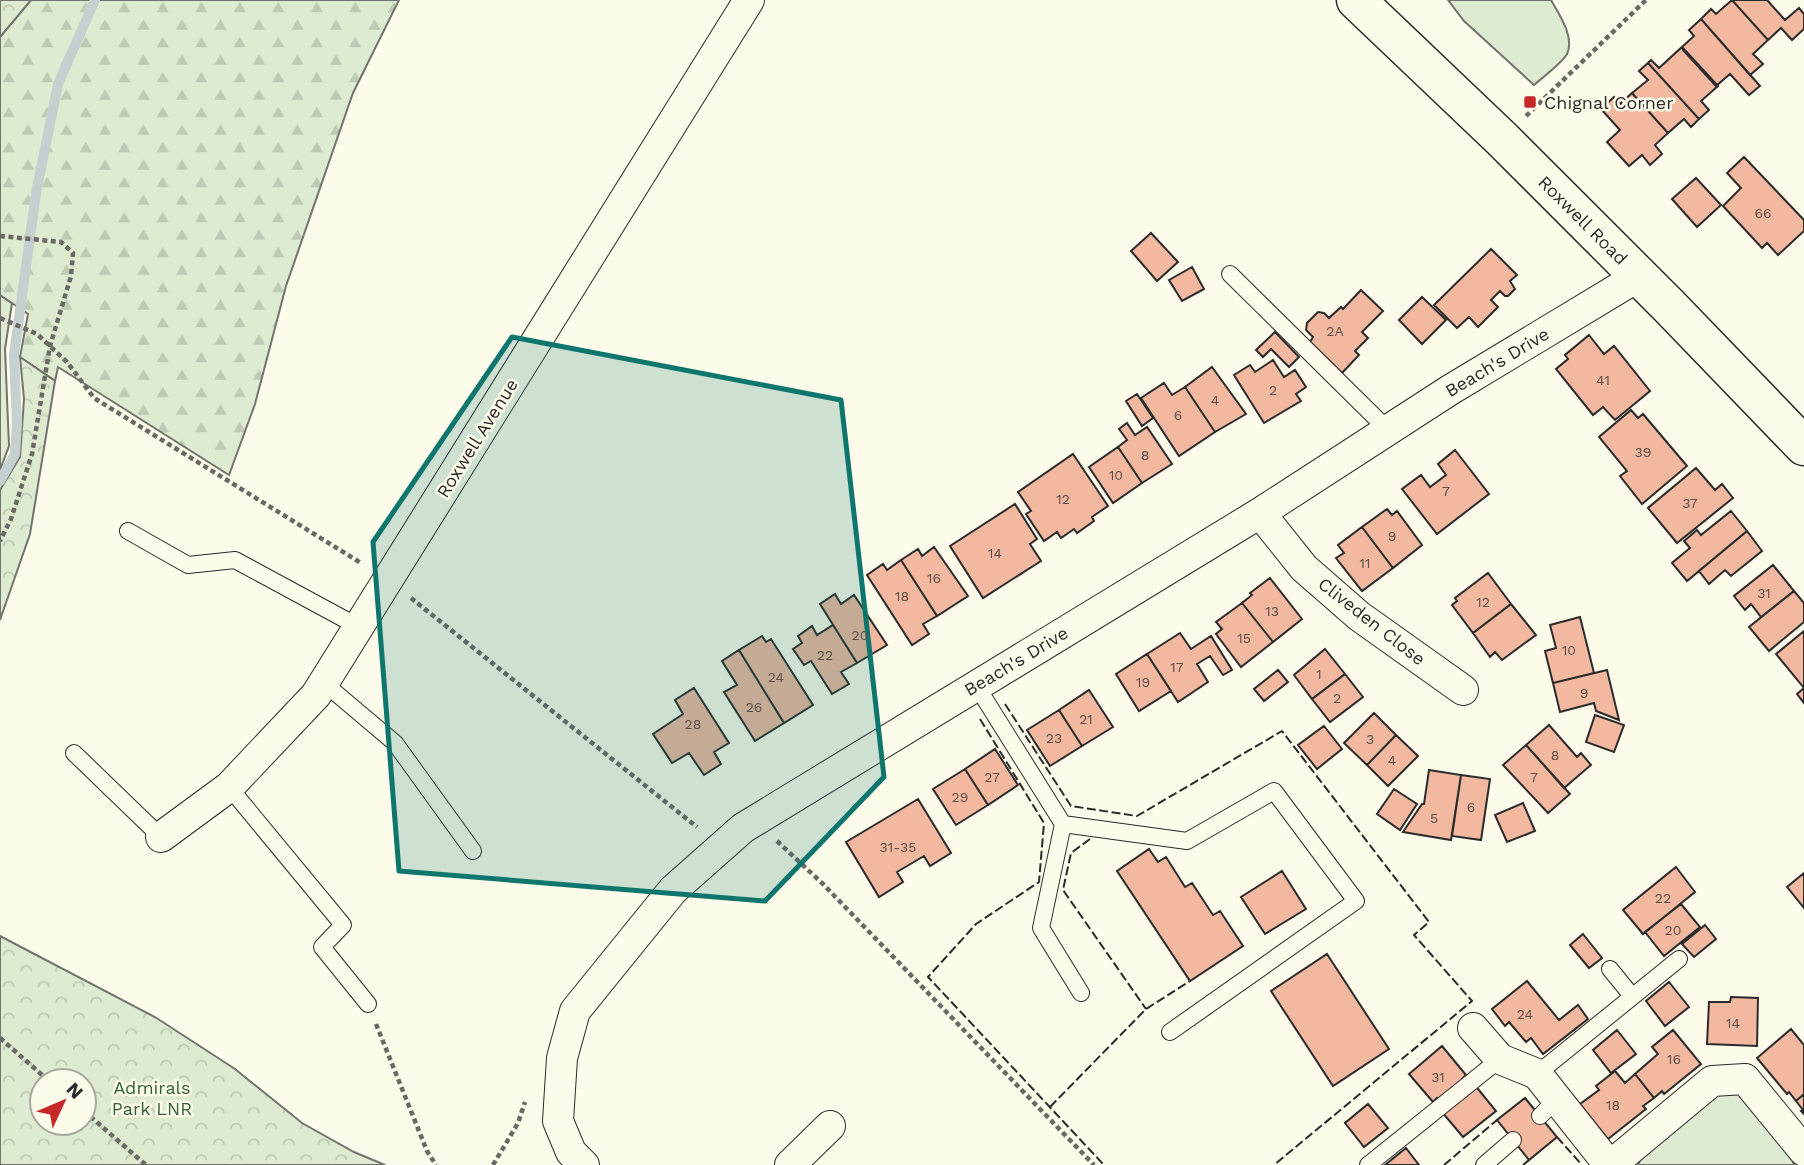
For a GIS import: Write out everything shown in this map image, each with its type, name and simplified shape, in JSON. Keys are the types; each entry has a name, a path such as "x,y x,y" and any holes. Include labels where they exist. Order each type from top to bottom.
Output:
{"main road":[{"name":"Roxwell Road","path":"1356,0 1502,139 1799,431"}],"street":[{"name":"Roxwell Avenue","path":"161,837 229,786 316,695 749,0"},
{"name":"Beach's Drive","path":"584,1165 571,1152 558,1121 562,1058 575,1012 673,890 743,828 1260,513 1388,430 1639,276"},
{"name":"Cliveden Close","path":"1260,513 1304,568 1350,608 1463,690"},
{"path":"1474,1028 1500,1059 1537,1074 1548,1108 1610,1165 1712,1081 1745,1079 1804,1151"},
{"path":"790,1165 830,1126"}],"lane":[{"path":"1230,274 1388,430"},
{"path":"128,531 188,565 235,560 359,627"},
{"path":"324,682 395,743 473,851"},
{"path":"976,685 1063,824 1041,928 1081,993"},
{"path":"74,753 161,837"},
{"path":"229,786 343,925 321,947 368,1004"},
{"path":"1063,824 1187,841 1274,791 1356,901 1170,1032"},
{"path":"1537,1074 1679,959"},
{"path":"1610,969 1632,996"},
{"path":"1368,1165 1500,1059"},
{"path":"1484,1165 1513,1140"}],"path":[{"path":"1502,139 1646,0"},
{"path":"0,236 61,242 73,253 71,276 51,346 32,454 11,519 0,541"},
{"path":"0,318 37,334 51,346"},
{"path":"743,828 769,834 823,884 1094,1165"},
{"path":"368,1004 427,1151 436,1165"},
{"path":"0,1038 33,1067"},
{"path":"98,1123 146,1165"}],"highlighted area":[{"path":"512,337 841,400 884,777 765,901 399,871 373,542"}],"green space":[{"path":"0,0 31,0 0,37"},
{"path":"31,0 399,0 353,93 286,286 255,404 229,475 58,367 55,381 20,357 28,314 0,295 0,37"},
{"path":"1448,0 1551,0 1568,33 1567,54 1534,85 1464,21"},
{"path":"0,295 12,303 5,349 9,446 0,470"},
{"path":"20,357 55,381 30,534 0,620 0,490 20,457 24,399"},
{"name":"Admirals Park LNR","path":"0,936 155,1017 235,1069 302,1123 354,1152 385,1165 0,1165"},
{"path":"1732,1088 1788,1143 1794,1165 1638,1165 1641,1158 1719,1093"}],"building":[{"path":"1732,0 1767,0 1785,20 1799,8 1804,14 1804,29 1792,40 1781,28 1768,40"},
{"path":"1732,0 1768,40 1753,54 1763,64 1750,75 1701,19 1711,9 1716,14"},
{"path":"1701,19 1760,86 1749,95 1730,74 1716,86 1683,50 1682,47 1694,36 1689,30"},
{"path":"1682,47 1718,86 1701,101 1709,110 1699,119 1648,63 1651,60 1659,68"},
{"path":"1648,63 1699,119 1691,127 1684,119 1668,133 1632,93 1648,80 1639,71"},
{"path":"1632,93 1668,133 1655,145 1662,154 1650,165 1642,155 1629,166 1607,142 1620,130 1601,109 1614,97 1620,104"},
{"path":"1744,157 1804,220 1804,231 1778,255 1767,243 1762,248 1723,206 1741,188 1727,173"},
{"path":"1696,178 1721,205 1697,227 1672,199"},
{"path":"1151,233 1178,262 1157,281 1131,251"},
{"path":"1491,249 1517,275 1510,281 1515,289 1508,296 1500,291 1491,300 1498,307 1478,327 1469,317 1457,328 1434,305"},
{"path":"1192,267 1204,289 1182,301 1169,280"},
{"path":"1361,290 1383,311 1362,332 1368,338 1355,351 1359,355 1342,373 1310,342 1313,337 1306,330 1307,323 1318,312 1329,318 1341,307 1343,309"},
{"path":"1422,297 1446,320 1422,344 1399,320"},
{"path":"1275,332 1299,357 1289,367 1271,349 1263,357 1256,350"},
{"path":"1589,335 1604,354 1614,346 1650,391 1615,420 1603,407 1593,415 1556,369 1568,359 1565,355"},
{"path":"1273,360 1284,377 1295,370 1306,387 1296,394 1301,401 1264,423 1234,375 1250,365 1255,372"},
{"path":"1212,367 1246,414 1215,432 1185,387"},
{"path":"1164,383 1172,395 1185,387 1215,432 1179,456 1141,398"},
{"path":"1137,394 1153,418 1142,426 1126,401"},
{"path":"1631,410 1638,418 1643,414 1687,466 1642,504 1620,476 1627,471 1599,437"},
{"path":"1127,423 1135,435 1147,427 1172,464 1142,483 1118,447 1127,440 1119,429"},
{"path":"1118,447 1142,483 1113,503 1089,467"},
{"path":"1455,450 1489,494 1437,534 1402,489 1421,475 1430,487 1446,475 1438,464"},
{"path":"1073,454 1108,506 1092,517 1094,521 1077,533 1074,529 1061,538 1057,532 1044,541 1026,514 1031,511 1018,492"},
{"path":"1696,468 1715,490 1722,484 1733,498 1677,543 1648,508"},
{"path":"1015,504 1037,539 1030,544 1041,561 983,598 950,546"},
{"path":"1387,509 1392,515 1397,511 1422,545 1393,568 1362,527"},
{"path":"1731,511 1747,531 1687,581 1672,563 1690,548 1684,541 1697,530 1701,535"},
{"path":"1362,527 1393,568 1362,591 1336,558 1344,553 1338,545"},
{"path":"1747,531 1762,551 1731,576 1725,570 1709,584 1699,571"},
{"path":"934,547 968,596 937,616 901,560 918,549 922,556"},
{"path":"901,560 937,616 923,624 929,634 912,645 867,575 883,564 887,570"},
{"path":"1773,565 1794,591 1761,617 1751,604 1745,610 1734,596"},
{"path":"1488,573 1511,604 1473,633 1452,605 1457,601 1455,598"},
{"path":"1270,578 1302,619 1273,642 1242,603 1252,595 1250,593"},
{"path":"1794,591 1804,603 1804,622 1769,651 1749,627"},
{"path":"835,594 841,604 854,595 887,645 857,663 820,604"},
{"path":"1242,603 1273,642 1241,667 1216,634 1222,629 1216,622"},
{"path":"1511,604 1536,635 1502,660 1495,652 1490,657 1473,633"},
{"path":"1580,617 1594,673 1553,683 1545,651 1556,648 1550,625"},
{"path":"833,625 857,663 841,672 849,684 832,694 811,661 804,665 793,649 802,643 798,636 812,626 817,635"},
{"path":"1804,631 1804,688 1776,654"},
{"path":"1180,633 1191,649 1211,636 1232,670 1223,675 1210,656 1197,664 1208,682 1178,702 1147,654"},
{"path":"762,636 766,642 771,639 813,705 784,723 739,650"},
{"path":"1325,649 1345,674 1312,699 1294,675"},
{"path":"739,650 784,723 755,741 724,692 737,685 722,661"},
{"path":"1147,654 1171,691 1139,711 1116,674"},
{"path":"1278,670 1288,682 1264,701 1254,689"},
{"path":"1607,670 1619,720 1596,711 1594,703 1560,712 1553,683"},
{"path":"1345,674 1363,697 1330,722 1312,699"},
{"path":"694,688 729,743 714,752 721,764 704,775 689,753 672,763 653,734 683,714 675,700"},
{"path":"1804,688 1804,703 1797,694"},
{"path":"1089,690 1113,727 1082,746 1059,710"},
{"path":"1059,710 1082,746 1050,766 1027,730"},
{"path":"1374,713 1396,735 1367,765 1344,743"},
{"path":"1595,715 1624,725 1614,752 1586,742"},
{"path":"1549,725 1577,757 1581,753 1591,765 1564,788 1526,745"},
{"path":"1324,726 1342,749 1317,769 1298,745"},
{"path":"1396,735 1418,756 1388,786 1367,765"},
{"path":"1526,745 1570,794 1548,813 1503,765"},
{"path":"995,749 1018,785 988,805 965,769"},
{"path":"965,769 988,805 956,825 933,789"},
{"path":"1429,770 1461,775 1451,840 1403,832 1424,804"},
{"path":"1461,775 1490,779 1481,840 1452,836"},
{"path":"1394,789 1417,804 1400,830 1377,814"},
{"path":"918,799 951,853 930,866 924,856 897,872 903,882 879,897 846,842"},
{"path":"1523,803 1535,831 1507,842 1495,815"},
{"path":"1149,849 1158,862 1166,857 1185,887 1192,883 1213,915 1220,911 1243,946 1190,981 1117,871"},
{"path":"1676,867 1695,892 1643,934 1623,910"},
{"path":"1282,871 1306,909 1265,934 1241,897"},
{"path":"1804,873 1804,908 1787,887"},
{"path":"1681,904 1700,927 1664,956 1645,932"},
{"path":"1705,925 1716,939 1694,957 1682,944"},
{"path":"1583,934 1602,958 1589,968 1570,945"},
{"path":"1327,954 1389,1049 1333,1086 1271,991"},
{"path":"1527,981 1559,1020 1578,1005 1588,1019 1543,1054 1531,1038 1526,1042 1509,1022 1505,1026 1492,1009"},
{"path":"1669,982 1689,1007 1665,1026 1646,1001"},
{"path":"1731,997 1758,998 1757,1046 1707,1044 1709,1002 1730,1002"},
{"path":"1791,1029 1804,1045 1804,1094 1796,1101 1757,1058"},
{"path":"1617,1030 1636,1054 1611,1073 1593,1050"},
{"path":"1673,1030 1701,1064 1664,1094 1662,1091 1654,1098 1635,1074 1658,1054 1652,1047"},
{"path":"1442,1046 1466,1075 1462,1079 1469,1088 1445,1107 1437,1098 1433,1102 1409,1074"},
{"path":"1615,1071 1625,1083 1635,1074 1654,1098 1643,1106 1646,1109 1608,1139 1580,1104 1599,1090 1596,1086"},
{"path":"1474,1084 1496,1111 1463,1137 1441,1111"},
{"path":"1804,1094 1804,1114 1796,1101"},
{"path":"1525,1098 1557,1137 1529,1160 1497,1120"},
{"path":"1368,1104 1388,1128 1364,1147 1345,1123"},
{"path":"1406,1148 1419,1165 1385,1165"}],"waterway":[{"path":"0,481 15,454 17,425 14,355 36,193 58,84 95,0"}],"fence":[{"path":"1005,704 1071,806 1137,816 1282,731 1429,922 1414,935 1472,1001 1274,1165"},
{"path":"980,719 1044,823 1039,882 976,924 928,977 1104,1165"},
{"path":"1090,839 1071,853 1063,890 1146,1009"},
{"path":"1050,1107 1146,1009 1190,981"},
{"path":"1444,1165 1497,1120"},
{"path":"1557,1137 1582,1165"},
{"path":"1523,1165 1529,1160"}],"place":[{"name":"Chignal Corner","path":"1530,102"}]}
